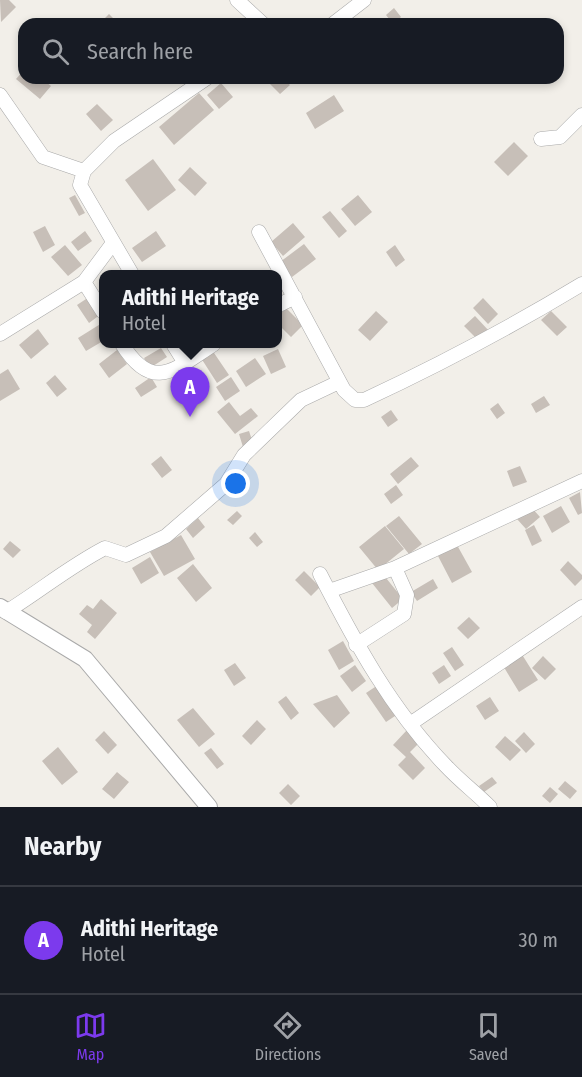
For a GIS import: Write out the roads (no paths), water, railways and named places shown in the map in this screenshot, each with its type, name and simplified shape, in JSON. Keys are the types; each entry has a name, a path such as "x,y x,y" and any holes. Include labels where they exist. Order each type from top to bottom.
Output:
{"street":[{"path":"237,0 256,18"},
{"path":"341,18 364,0"},
{"path":"130,270 80,185 84,171 114,141 198,84"},
{"path":"0,95 43,157 84,171"},
{"path":"541,139 560,136 582,115"},
{"path":"259,232 280,270"},
{"path":"0,334 84,282 113,243"},
{"path":"282,274 344,390 355,400 364,400 510,327 582,284"},
{"path":"84,282 99,306"},
{"path":"282,304 295,297"},
{"path":"125,348 140,369 145,372 159,373 185,363 208,348"},
{"path":"176,348 185,363"},
{"path":"3,610 46,587 78,562 105,548 126,555 166,536 226,484 244,455 301,400 339,381"},
{"path":"329,591 395,568 582,481"},
{"path":"356,645 404,614 407,595 395,568"},
{"path":"320,574 356,645 410,724 446,766 490,807"},
{"path":"410,724 582,607"},
{"path":"3,610 85,659 209,807"}],"place":[{"name":"Adithi Heritage","path":"190,417"}]}
